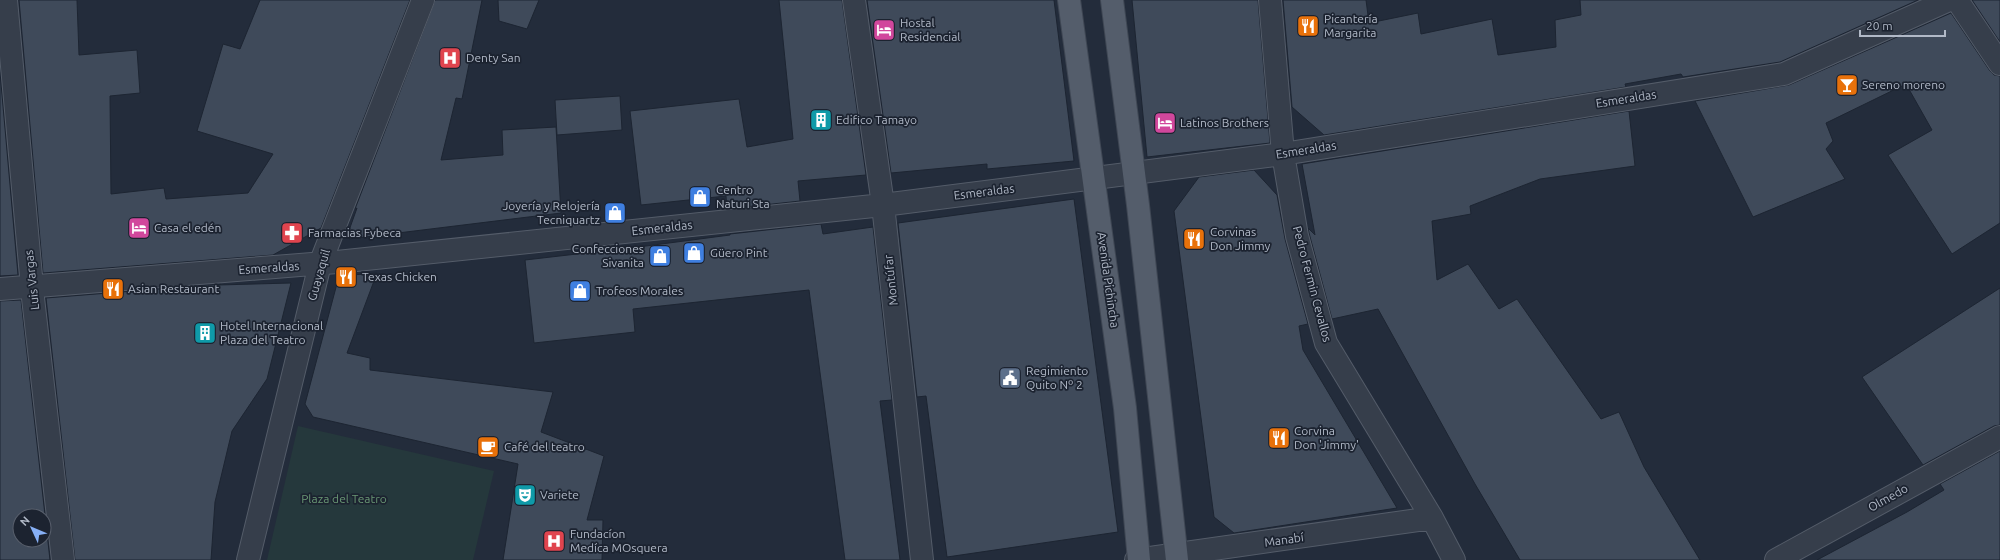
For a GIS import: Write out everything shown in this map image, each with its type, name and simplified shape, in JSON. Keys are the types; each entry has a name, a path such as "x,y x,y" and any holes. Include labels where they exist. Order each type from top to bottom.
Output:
{"main road":[{"name":"Avenida Pichincha","path":"1069,0 1125,408 1138,560"},
{"path":"1112,0 1134,173 1177,557"}],"street":[{"name":"Luis Vargas","path":"6,0 32,286 63,560"},
{"name":"Guayaquil","path":"248,560 320,264 422,0"},
{"name":"Montúfar","path":"854,0 883,204 922,560"},
{"name":"Pedro Fermin Cevallos","path":"1270,0 1283,154 1297,236 1326,343 1432,518 1454,560"},
{"name":"Esmeraldas","path":"0,290 32,286 320,264 883,204 1283,154 1784,74 1949,0"},
{"path":"1957,0 2000,64"},
{"name":"Olmedo","path":"1776,560 2000,437"},
{"name":"Manabí","path":"1138,560 1177,557 1432,518"}],"green space":[{"name":"Plaza del Teatro","path":"298,426 494,471 473,560 267,560"}],"building":[{"path":"19,0 77,0 79,55 137,50 140,93 110,96 111,194 164,188 166,199 248,193 273,154 197,131 223,44 240,49 260,0 410,0 321,228 273,255 43,273"},
{"path":"435,0 482,0 462,99 456,98 441,160 503,155 502,130 556,127 561,213 349,239 350,236 347,236 357,208 355,209"},
{"path":"498,0 539,0 527,29 499,21"},
{"path":"779,0 842,0 866,175 798,181 800,201 727,209 726,196 641,205 630,111 739,99 747,147 793,139"},
{"path":"867,0 1054,0 1074,161 987,169 987,164 891,173"},
{"path":"1132,0 1258,0 1270,143 1147,157"},
{"path":"1283,0 1366,0 1369,23 1418,13 1421,34 1492,19 1498,55 1556,47 1555,20 1581,15 1580,0 1918,0 1780,62 1683,77 1681,74 1625,84 1626,87 1324,135 1292,107"},
{"path":"1972,0 2000,0 2000,42"},
{"path":"1951,13 1990,71 1994,75 2000,76 2000,223 1952,254 1888,155 1932,130 1906,84 1826,123 1833,141 1826,149 1845,179 1753,217 1695,101 1789,85"},
{"path":"0,72 18,275 0,276"},
{"path":"620,96 622,130 557,135 555,100"},
{"path":"1629,111 1635,166 1540,179 1470,206 1471,214 1432,221 1437,280 1468,264 1499,309 1517,299 1601,419 1619,412 1644,467 1700,560 1520,560 1475,484 1378,309 1332,319 1308,228 1315,235 1302,164"},
{"path":"1254,170 1277,195 1285,239 1308,324 1299,326 1303,350 1397,508 1234,533 1214,517 1174,211 1199,177"},
{"name":"Regimiento Quito Nº 2","path":"1074,199 1118,532 947,557 926,396 917,397 898,223"},
{"path":"821,224 823,234 873,227 892,400 880,401 900,560 845,560 809,290 633,309 635,332 534,343 525,260"},
{"path":"377,273 347,353 370,358 370,370 553,392 541,432 604,456 587,520 603,520 602,560 503,560 518,464 313,417 305,404 339,276"},
{"path":"291,283 267,379 232,431 215,502 211,560 75,560 46,298 221,284 218,285"},
{"path":"2000,288 2000,425 1994,426 1923,465 1862,377"},
{"path":"21,300 44,508 12,508 12,548 49,548 50,560 0,560 0,301"},
{"path":"2000,451 2000,560 1817,560 1907,512 1944,490 1940,484"}],"place":[{"name":"Picantería Margarita","path":"1308,26"},
{"name":"Hostal Residencial","path":"884,30"},
{"name":"Denty San","path":"450,58"},
{"name":"Sereno moreno","path":"1847,85"},
{"name":"Edifico Tamayo","path":"821,120"},
{"name":"Latinos Brothers","path":"1165,123"},
{"name":"Centro Naturi Sta","path":"700,197"},
{"name":"Joyería y Relojería Tecniquartz","path":"615,213"},
{"name":"Casa el edén","path":"139,228"},
{"name":"Farmacias Fybeca","path":"292,233"},
{"name":"Corvinas Don Jimmy","path":"1194,239"},
{"name":"Güero Pint","path":"694,253"},
{"name":"Confecciones Sivanita","path":"660,256"},
{"name":"Texas Chicken","path":"346,277"},
{"name":"Asian Restaurant","path":"113,289"},
{"name":"Trofeos Morales","path":"580,291"},
{"name":"Hotel Internacional Plaza del Teatro","path":"205,333"},
{"name":"Regimiento Quito Nº 2","path":"1010,378"},
{"name":"Corvina Don 'Jimmy'","path":"1279,438"},
{"name":"Café del teatro","path":"488,447"},
{"name":"Variete","path":"525,495"},
{"name":"Fundacíon Medíca MOsquera","path":"554,541"}]}
